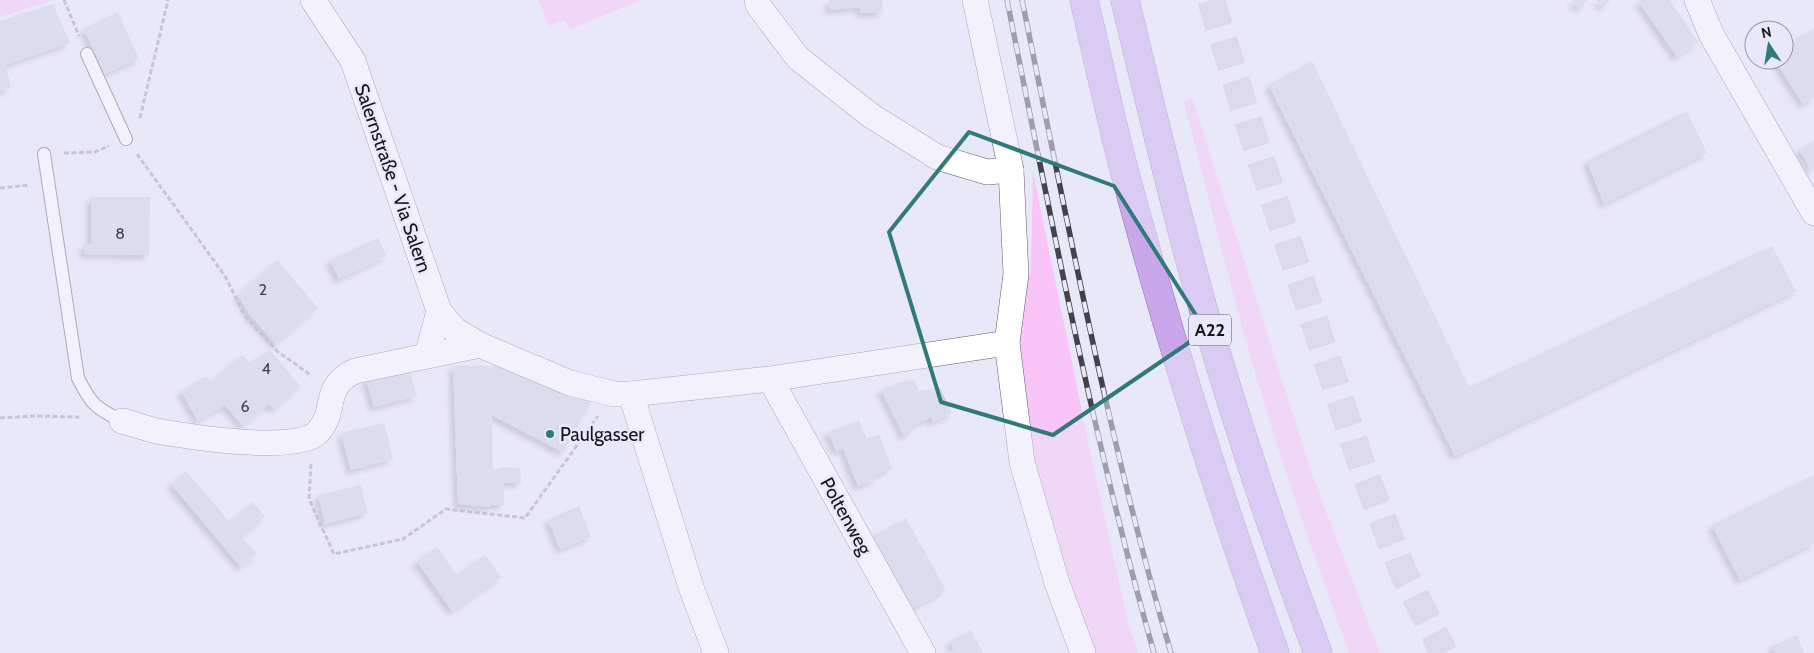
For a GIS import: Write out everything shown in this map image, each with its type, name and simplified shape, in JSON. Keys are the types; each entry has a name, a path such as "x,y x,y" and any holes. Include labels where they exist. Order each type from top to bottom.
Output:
{"highway":[{"name":"A22","path":"1084,0 1123,164 1166,322 1228,522 1275,653"},
{"name":"A22","path":"1125,0 1161,150 1203,308 1282,556 1318,653"}],"street":[{"name":"Salernstraße - Via Salern","path":"313,0 353,61 439,311 455,330 480,345 570,383 622,394"},
{"path":"756,0 798,58 870,115 936,157 987,172 1010,170"},
{"path":"975,0 1010,170 1016,274 1007,343 1022,462 1057,583 1083,653"},
{"path":"1697,0 1711,34 1814,213"},
{"path":"427,356 439,311"},
{"path":"716,653 622,394 770,379 1007,343"},
{"path":"122,421 160,432 241,442 300,442 312,438 325,423 337,384 344,376 355,370 480,345"},
{"name":"Poltenweg","path":"770,379 923,653"}],"lane":[{"path":"87,54 126,139"},
{"path":"44,154 78,378 90,400 105,413 122,421"}],"path":[{"path":"64,0 87,54"},
{"path":"44,154 95,152 126,139 139,122 168,0"},
{"path":"126,139 225,276 245,316 277,352 333,392"},
{"path":"0,188 48,183"},
{"path":"312,438 309,499 334,554 403,539 446,509 525,518 622,394"},
{"path":"0,418 44,416 122,421"}],"highlighted area":[{"path":"969,132 1114,186 1206,331 1053,435 941,402 889,232"}],"shaded area":[{"path":"0,0 52,0 0,17"},
{"path":"538,0 642,0 570,29 565,20 549,26"},
{"path":"1192,97 1312,474 1380,653 1349,653 1297,506 1256,377 1224,260 1184,102"},
{"path":"1033,172 1093,465 1128,622 1138,653 1083,653 1057,583 1007,343 1031,271"}],"building":[{"path":"829,0 882,0 883,12 861,13 860,7 830,10"},
{"path":"1571,0 1588,0 1580,8"},
{"path":"1596,0 1610,0 1604,7"},
{"path":"1638,0 1670,0 1698,42 1677,57"},
{"path":"53,4 70,43 6,65 11,88 0,91 0,21"},
{"path":"118,12 139,59 104,74 84,29"},
{"path":"1814,28 1814,98 1803,104 1781,70 1794,70 1794,41"},
{"path":"1312,61 1469,387 1772,246 1796,291 1455,456 1269,85"},
{"path":"1687,111 1707,153 1604,204 1587,161"},
{"path":"1814,140 1814,173 1799,150"},
{"path":"91,197 150,197 149,255 84,254 84,244 91,244"},
{"path":"378,238 387,256 339,279 330,260"},
{"path":"277,260 318,308 276,344 249,314 238,295"},
{"path":"270,350 300,386 274,409 269,404 243,426 225,405 198,421 181,391 206,376 211,382 242,355 250,363"},
{"name":"Paulgasser","path":"469,365 470,367 482,365 491,368 492,365 592,400 563,452 492,415 493,470 504,467 520,468 521,483 504,483 504,505 491,505 491,507 458,504 453,366"},
{"path":"409,368 417,396 374,407 366,379"},
{"path":"914,380 919,391 940,388 952,413 933,422 931,417 911,427 913,431 904,436 881,390 897,383"},
{"path":"859,420 867,439 879,434 892,468 876,475 877,479 858,486 843,448 836,451 828,432"},
{"path":"384,423 393,459 351,470 341,433"},
{"path":"186,471 230,522 253,502 265,517 241,536 257,554 241,567 171,484"},
{"path":"1814,475 1814,543 1740,580 1712,525"},
{"path":"361,485 368,513 325,524 318,495"},
{"path":"579,506 591,537 560,549 548,520"},
{"path":"906,518 946,590 913,608 873,536"},
{"path":"437,547 457,575 485,555 501,577 452,611 417,561"},
{"path":"971,630 983,653 948,653 954,649 950,641"},
{"path":"1797,635 1804,653 1775,653 1772,646"}],"tunnel":[{"path":"1211,0 1252,133 1363,469 1403,572 1444,653"}],"railway":[{"path":"1007,0 1092,410 1111,491 1154,653"},
{"path":"1022,0 1072,246 1108,410 1127,491 1171,653"}],"place":[{"name":"Paulgasser","path":"550,434"}]}
